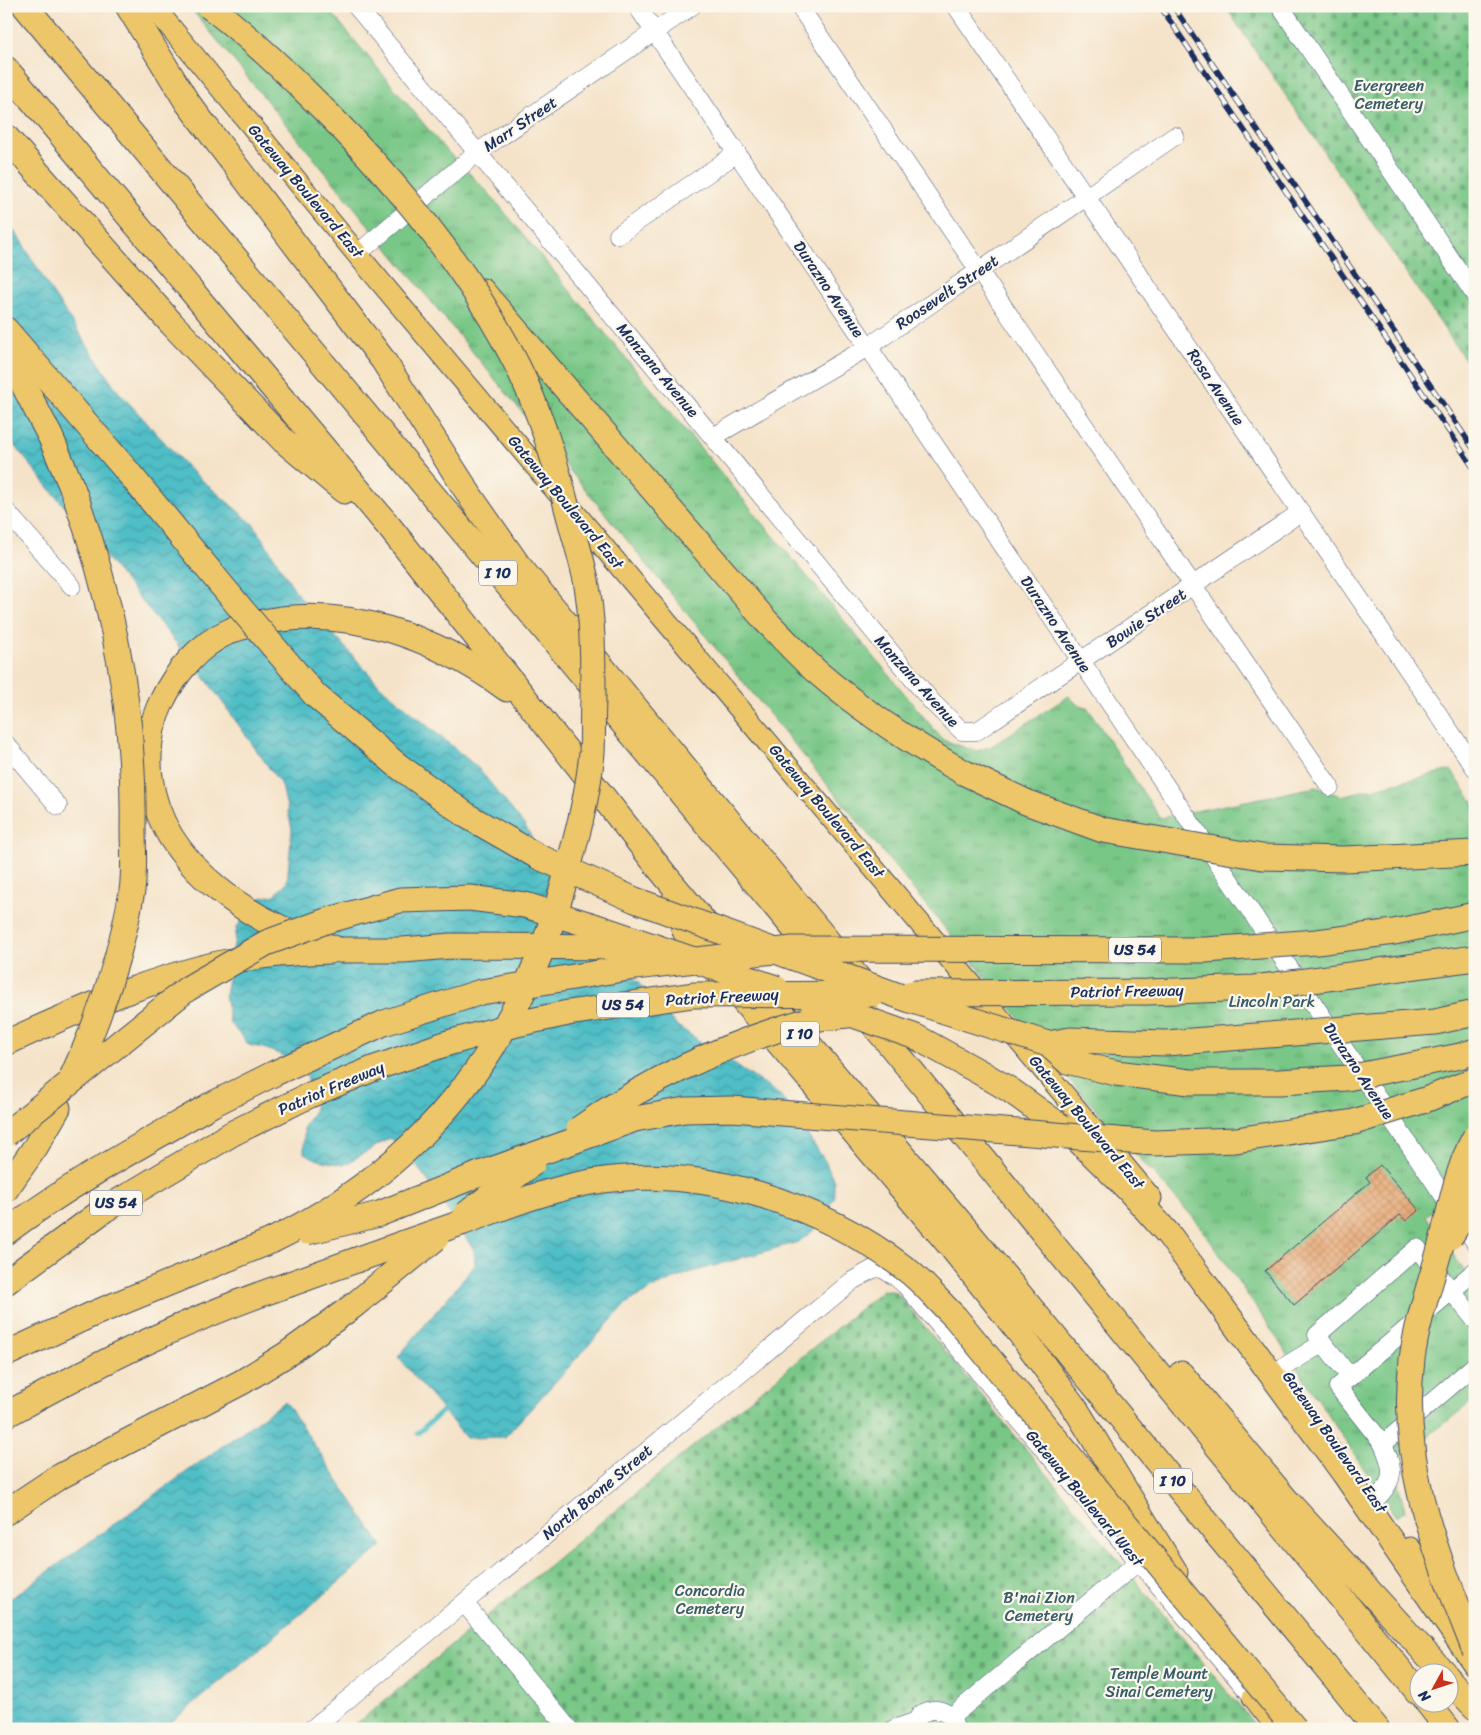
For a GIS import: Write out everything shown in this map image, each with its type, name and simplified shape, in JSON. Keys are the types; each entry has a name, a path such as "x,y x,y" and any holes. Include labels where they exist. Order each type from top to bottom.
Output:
{"highway":[{"name":"I 10","path":"26,6 975,1145 1408,1680"},
{"path":"128,6 188,102 383,360 472,499 514,559 927,1062 975,1145"},
{"path":"210,6 281,67 335,120 394,185 429,229 766,620 816,671 862,709 918,748 1026,802 1103,830 1262,857 1344,859 1475,853"},
{"name":"I 10","path":"6,68 391,529 927,1202 1377,1729"},
{"path":"6,137 172,324 284,441 391,529"},
{"path":"6,1354 94,1314 271,1241 337,1205 377,1176 425,1131 465,1087 520,1002 551,931 577,837 592,751 593,658 586,581 555,461 518,368 494,325 429,229"},
{"path":"6,330 315,695 397,765 469,816 537,856 635,900 910,1000 1048,1044 1067,1061 1116,1073 1190,1082 1280,1082 1347,1078 1460,1056 1475,1050"},
{"path":"6,351 52,438 90,535 115,630 132,743 132,889 115,968 93,1032 58,1108 36,1146 6,1188"},
{"path":"340,950 313,943 241,906 204,876 181,852 164,827 152,798 148,764 150,737 156,712 171,681 204,647 230,630 287,617 344,619 395,632 451,654 482,671 532,708"},
{"path":"6,1134 187,989 266,943 326,921 400,900 470,898 525,905 606,930 916,1037 1010,1090 1074,1136 1127,1188 1169,1235 1344,1473 1475,1663"},
{"name":"US 54","path":"6,1232 30,1214 128,1153 209,1106 275,1073 384,1023 481,992 635,967 792,949 1206,950 1327,941 1394,932 1475,915"},
{"path":"6,1042 72,1013 191,971 261,956 340,950 403,950 450,946 792,949"},
{"name":"Patriot Freeway","path":"6,1282 104,1210 233,1133 310,1095 375,1068 448,1043 568,1013 693,996 1148,992 1254,988 1475,958"},
{"path":"6,1512 57,1478 242,1382 287,1354 353,1306 497,1189 608,1108 665,1078 715,1055 808,1020 1036,992"},
{"path":"1048,1044 1070,1040 1166,1043 1435,1022 1475,1013"},
{"path":"271,1241 379,1214 604,1128 635,1119 685,1110 732,1109 1155,1143 1227,1140 1295,1132 1354,1122 1425,1100 1475,1080"},
{"path":"1475,1137 1456,1183 1439,1254 1429,1283 1412,1358 1409,1400 1410,1436 1418,1492 1430,1535 1475,1651"},
{"path":"6,1415 102,1363 172,1329 236,1302 544,1193 592,1182 632,1178 670,1178 724,1186 783,1202 868,1242 908,1271 955,1317 1295,1729"},
{"path":"1439,1254 1475,1199"},
{"path":"961,1241 1019,1332 1077,1412 1253,1697"},
{"path":"1082,1278 1172,1363 1287,1501 1434,1662"},
{"path":"1458,1690 1475,1708"},
{"path":"1435,1712 1448,1729"}],"main road":[{"name":"Gateway Boulevard East","path":"153,6 357,254 1182,1236 1282,1368 1475,1637"},
{"name":"Gateway Boulevard West","path":"1253,1697 1278,1729"}],"street":[{"name":"Manzana Avenue","path":"356,6 932,702 962,731"},
{"name":"Durazno Avenue","path":"637,6 1081,662 1468,1218 1475,1242"},
{"name":"Marr Street","path":"357,254 478,152 692,6"},
{"path":"799,6 1330,787"},
{"name":"Rosa Avenue","path":"956,6 1475,768"},
{"path":"1280,6 1475,295"},
{"name":"Roosevelt Street","path":"713,437 868,347 1175,136"},
{"path":"618,235 737,153"},
{"name":"Bowie Street","path":"962,731 977,731 1301,512"},
{"path":"7,514 72,586"},
{"path":"6,744 58,806"},
{"path":"1350,1377 1317,1335 1417,1248 1475,1320"},
{"name":"North Boone Street","path":"312,1729 852,1281 873,1269 881,1268 888,1272"},
{"path":"1375,1500 1386,1489 1392,1478 1390,1462 1382,1444 1338,1387 1475,1271"},
{"name":"Gateway Boulevard West","path":"888,1272 906,1286 1253,1697"},
{"path":"1282,1368 1323,1343"},
{"path":"1382,1444 1475,1365"},
{"path":"894,1729 913,1725 920,1715 932,1709 946,1712 953,1723 1138,1562"},
{"path":"464,1603 569,1729"}],"green space":[{"name":"Lincoln Park","path":"189,6 326,6 443,147 487,191 943,740 976,751 990,747 1069,696 1079,706 1087,707 1160,818 1316,787 1341,796 1451,770 1475,805 1475,1176 1426,1216 1475,1286 1475,1399 1393,1464 1405,1510 1396,1517 1198,1223 1072,1083"},
{"name":"Evergreen Cemetery","path":"1225,6 1475,6 1475,374"},
{"name":"Concordia Cemetery","path":"883,1290 896,1292 1258,1729 350,1729"}],"water":[{"path":"6,221 20,239 48,286 117,390 189,469 254,525 298,595 381,687 478,768 525,826 573,910 676,1025 781,1096 825,1161 834,1181 834,1198 813,1231 798,1242 689,1273 653,1288 627,1303 505,1437 466,1438 398,1357 475,1265 474,1250 428,1181 401,1146 390,1138 344,1165 318,1160 304,1153 304,1127 315,1109 307,1076 281,1055 267,1049 249,1045 230,1023 225,995 237,927 260,898 275,895 287,882 292,829 282,786 208,682 6,435"},
{"path":"285,1401 382,1546 163,1729 6,1729 6,1602"}],"building":[{"path":"1380,1165 1419,1210 1406,1221 1400,1215 1294,1305 1265,1271 1370,1182 1366,1177"}],"waterway":[{"path":"418,1433 448,1406"}],"railway":[{"path":"1160,6 1475,470"},
{"path":"1173,6 1475,451"}],"park label":[{"name":"B'nai Zion Cemetery","path":"1039,1606"},
{"name":"Temple Mount Sinai Cemetery","path":"1159,1682"}]}
